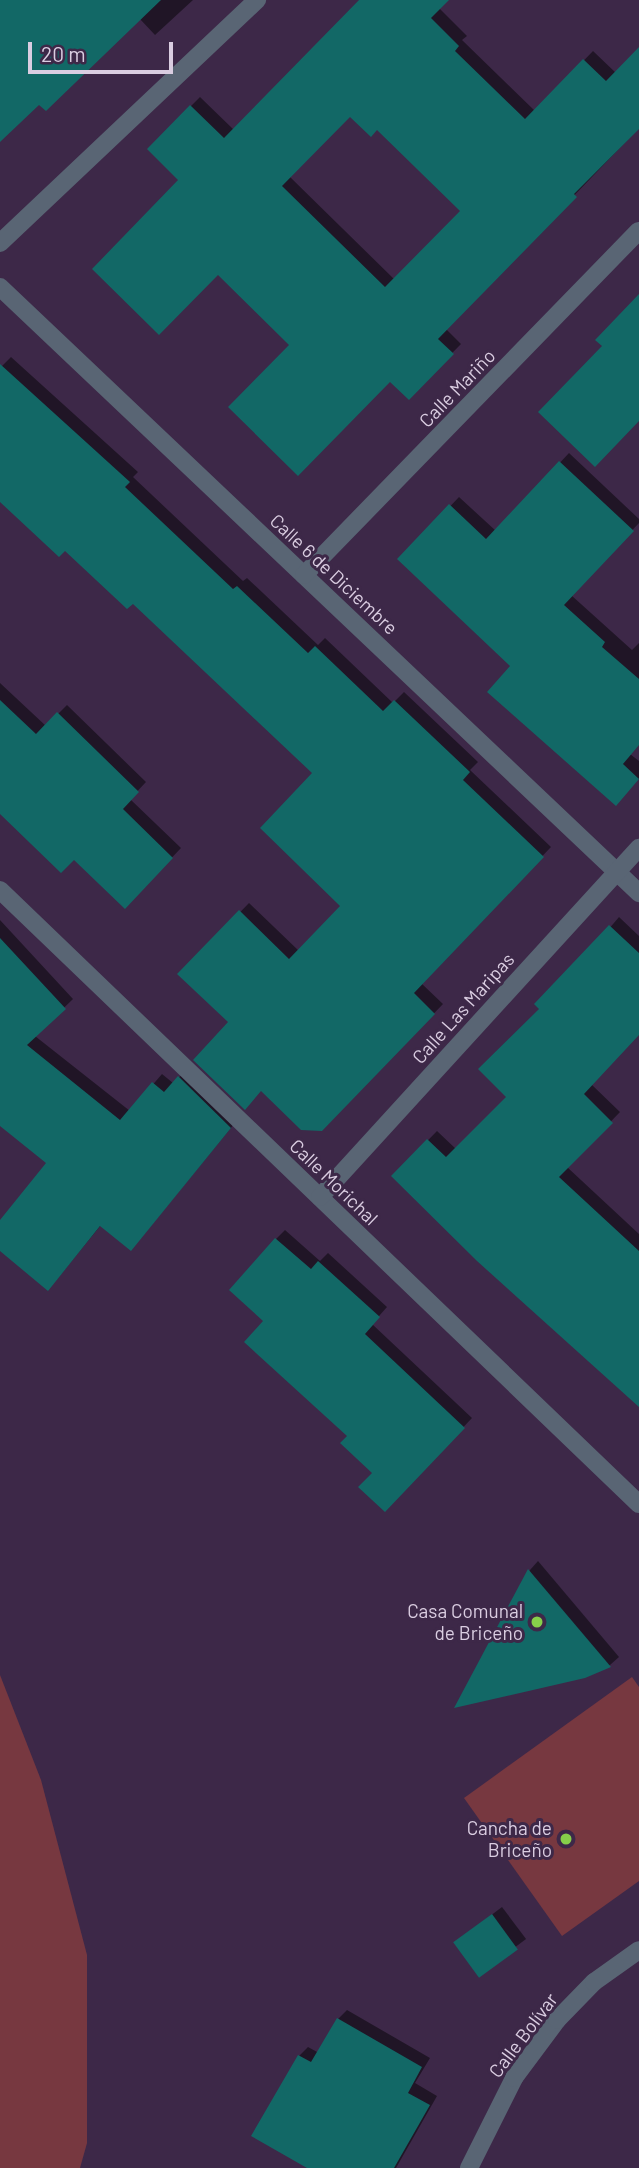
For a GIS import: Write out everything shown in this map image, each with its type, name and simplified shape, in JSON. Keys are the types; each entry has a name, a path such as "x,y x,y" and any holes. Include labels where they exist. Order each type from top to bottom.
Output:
{"street":[{"path":"0,243 257,0"},
{"name":"Calle Mariño","path":"304,575 639,231"},
{"name":"Calle 6 de Diciembre","path":"0,287 639,893"},
{"name":"Calle Las Maripas","path":"320,1197 639,848"},
{"name":"Calle Morichal","path":"0,890 639,1504"},
{"name":"Calle Bolívar","path":"469,2168 514,2078 557,2020 594,1982 639,1950"}],"shaded area":[{"path":"0,1675 41,1780 87,1955 87,2143 80,2168 0,2168"},
{"name":"Cancha de Briceño","path":"632,1677 639,1687 639,1881 562,1936 464,1798"}],"building":[{"path":"0,0 161,0 46,111 39,105 0,142"},
{"path":"359,0 449,0 431,18 459,46 455,51 525,119 583,59 606,81 639,47 639,129 574,194 577,197 438,339 454,354 409,400 390,382 298,476 228,407 289,345 218,275 159,335 92,269 178,180 147,149 190,105 224,138","holes":["350,117 371,137 377,130 460,211 385,287 282,186"]},
{"path":"639,294 639,421 595,467 538,412 602,346 595,340"},
{"path":"0,364 130,482 125,487 233,589 237,586 308,653 315,646 383,711 394,700 470,772 463,780 544,857 414,993 435,1014 322,1131 301,1130 261,1091 245,1110 193,1060 228,1022 177,974 239,910 289,959 340,906 260,828 312,773 133,604 127,609 65,551 59,557 0,502"},
{"path":"559,461 634,531 564,605 605,642 602,647 639,679 639,745 623,764 639,779 616,806 487,692 510,666 397,559 449,504 486,539"},
{"path":"0,700 36,734 57,712 139,792 123,809 173,858 125,909 74,860 61,873 0,814"},
{"path":"609,925 639,953 639,1035 584,1094 613,1123 559,1177 639,1251 639,1407 477,1261 391,1176 427,1139 446,1157 506,1097 478,1069 539,1009 534,1004"},
{"path":"0,938 66,1009 27,1045 120,1120 152,1082 164,1092 178,1076 231,1128 131,1251 100,1226 48,1291 0,1251 0,1220 46,1163 0,1126"},
{"path":"275,1238 311,1269 318,1261 380,1317 365,1334 465,1428 385,1512 358,1487 372,1473 340,1443 347,1436 244,1342 263,1321 229,1290"},
{"name":"Casa Comunal de Briceño","path":"528,1569 611,1667 585,1678 454,1708"},
{"path":"492,1914 518,1950 479,1978 453,1942"},
{"path":"337,2018 422,2067 408,2093 430,2105 394,2168 307,2168 251,2136 298,2055 311,2062"}],"place":[{"name":"Casa Comunal de Briceño","path":"537,1622"},
{"name":"Cancha de Briceño","path":"566,1839"}]}
